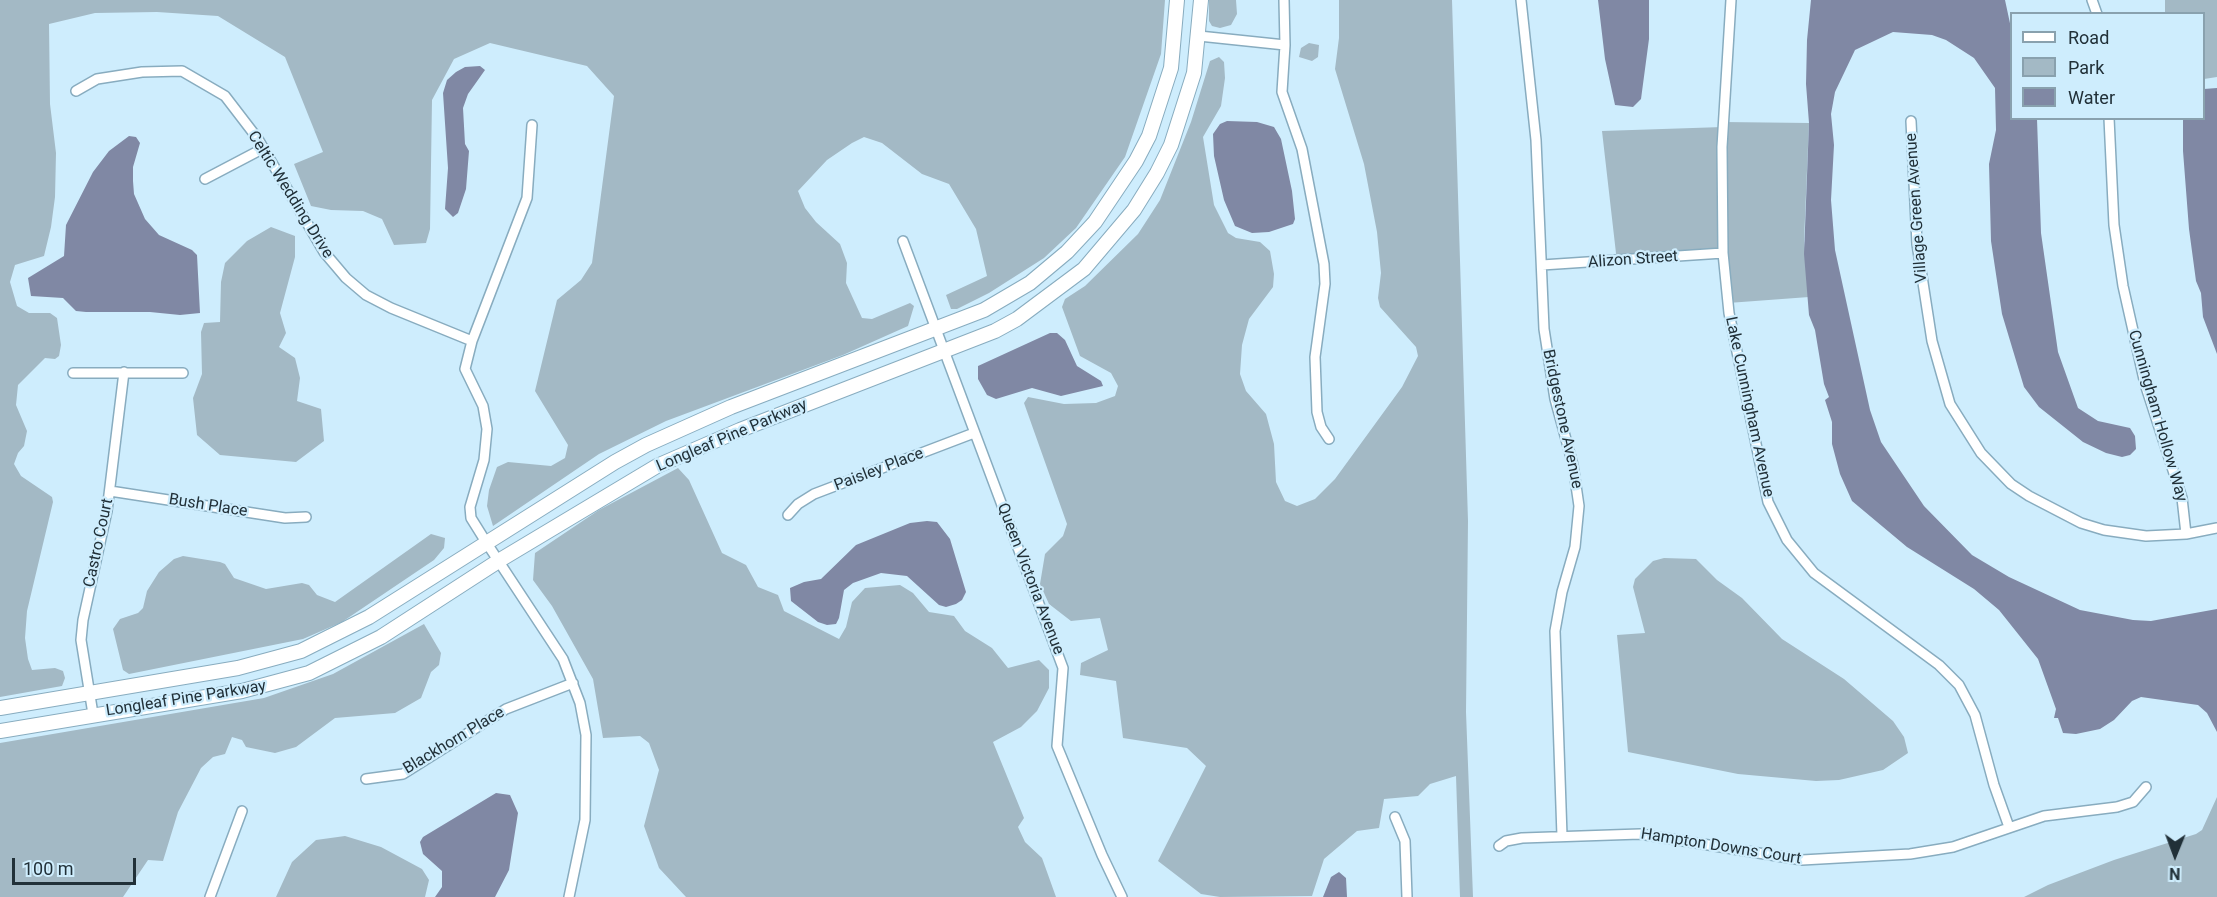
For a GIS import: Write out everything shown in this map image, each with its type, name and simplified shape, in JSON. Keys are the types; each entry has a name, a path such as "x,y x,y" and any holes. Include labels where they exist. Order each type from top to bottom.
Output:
{"main road":[{"name":"Longleaf Pine Parkway","path":"0,708 238,668 301,651 369,616 615,462 684,426 984,310 1030,283 1067,252 1114,196 1136,161 1160,106 1171,68 1177,0"},
{"name":"Longleaf Pine Parkway","path":"0,731 242,691 309,673 381,637 627,482 684,453 995,331 1039,305 1084,269 1113,237 1157,173 1171,145 1194,73 1201,0"}],"street":[{"path":"1284,0 1285,45 1282,92 1302,150 1324,264 1325,284 1315,357 1317,412 1321,427 1329,439"},
{"name":"Bridgestone Avenue","path":"1521,0 1535,129 1542,296 1548,362 1574,465 1579,506 1575,547 1562,592 1555,631 1562,836"},
{"name":"Lake Cunningham Avenue","path":"1731,0 1722,147 1723,253 1729,313 1760,471 1776,521 1793,548 1814,573 1939,665 1959,685 1975,715 1994,785 2009,827"},
{"path":"1199,36 1285,45"},
{"name":"Celtic Wedding Drive","path":"76,91 97,79 142,72 182,71 225,96 264,148 324,252 346,278 366,295 391,308 472,341"},
{"name":"Cunningham Hollow Way","path":"2109,120 2114,225 2123,285 2145,384 2182,498 2186,534"},
{"name":"Village Green Avenue","path":"1911,121 1915,220 1924,300 1944,388 1969,436 1981,453 2012,484 2066,517 2125,534 2186,534 2217,528"},
{"path":"532,125 526,198 472,341 465,369 483,406 487,429 484,460 470,507 471,518 563,659 573,683 586,735 587,780 585,820 569,897"},
{"path":"205,179 264,148"},
{"name":"Queen Victoria Avenue","path":"903,241 938,329 1063,668 1057,746 1122,897"},
{"name":"Alizon Street","path":"1542,265 1723,253"},
{"name":"Castro Court","path":"93,714 81,640 83,620 110,491 124,372"},
{"path":"73,373 183,373"},
{"name":"Paisley Place","path":"788,515 798,504 814,494 975,434"},
{"name":"Bush Place","path":"110,491 285,518 306,517"},
{"name":"Blackhorn Place","path":"366,779 403,774 506,709 573,683"},
{"name":"Hampton Downs Court","path":"1499,846 1513,839 1658,835 1784,858 1821,860 1930,852 1953,847 2044,816 2125,805 2140,796 2146,787"},
{"path":"210,897 242,811"},
{"path":"1395,817 1405,841 1407,897"}],"green space":[{"path":"0,0 1165,0 1161,54 1125,157 1076,228 1044,258 989,293 957,309 951,309 946,295 987,276 976,229 949,184 922,174 882,143 864,137 827,160 798,191 805,208 816,222 840,244 847,263 846,283 862,318 872,319 910,303 914,306 908,326 843,355 666,421 599,454 493,526 487,506 489,490 497,467 508,462 551,466 565,458 568,445 535,391 557,300 581,280 592,263 614,96 587,66 490,43 454,59 432,100 430,229 426,243 394,245 382,219 363,211 331,210 311,206 294,164 323,152 285,57 218,16 157,12 95,13 49,24 50,104 56,153 55,197 51,227 44,256 15,265 10,282 17,306 29,313 50,313 57,318 61,345 59,356 55,359 45,358 18,385 16,405 27,431 24,446 18,453 14,464 21,476 52,497 53,502 27,611 25,638 28,659 32,670 55,668 63,671 65,678 62,686 0,697"},
{"path":"1209,0 1236,0 1237,14 1231,25 1220,28 1212,26 1209,21"},
{"path":"1339,0 1452,0 1468,521 1466,712 1473,897 1460,897 1456,776 1430,784 1418,796 1384,799 1379,828 1357,831 1324,859 1312,896 1220,897 1201,894 1158,861 1206,766 1187,748 1123,738 1116,681 1080,675 1081,663 1108,650 1100,618 1071,621 1049,604 1040,584 1045,554 1063,536 1067,524 1024,403 1028,397 1064,404 1096,403 1115,396 1118,386 1111,373 1080,356 1062,307 1065,299 1085,286 1138,234 1160,200 1191,122 1210,61 1219,57 1224,62 1225,78 1221,106 1203,137 1214,205 1228,233 1236,238 1260,242 1270,251 1274,274 1273,287 1249,319 1242,345 1240,374 1246,391 1266,414 1274,444 1276,482 1285,501 1297,506 1315,499 1335,479 1402,387 1418,356 1416,347 1380,307 1378,298 1381,273 1377,232 1364,164 1335,69 1339,38"},
{"path":"2165,0 2217,0 2217,77 2205,79 2205,12 2165,12"},
{"path":"1309,43 1319,45 1318,57 1312,61 1299,57 1301,48"},
{"path":"1723,122 1809,123 1804,241 1809,297 1728,303 1723,253 1617,262 1602,131 1723,127"},
{"path":"271,227 295,236 295,257 280,313 286,333 279,347 295,358 300,378 297,401 321,409 324,441 296,462 220,455 197,435 193,398 202,374 201,332 204,323 220,322 221,282 225,263 247,241"},
{"path":"678,468 689,480 722,553 746,565 758,587 778,595 784,611 839,639 846,627 852,602 865,588 900,585 913,593 929,612 954,616 965,631 992,648 1008,668 1039,660 1049,670 1049,688 1037,711 1021,727 993,742 1024,818 1018,827 1025,842 1042,858 1056,897 686,897 659,868 644,826 659,770 649,743 640,736 603,738 593,679 552,606 533,580 535,553 599,510"},
{"path":"431,534 445,538 444,548 434,560 342,622 303,639 129,674 123,670 113,629 120,619 138,613 143,608 147,591 159,572 174,559 183,556 220,562 225,564 234,578 266,589 302,583 309,585 317,595 335,602"},
{"path":"1664,558 1696,559 1717,580 1742,598 1782,639 1844,679 1893,721 1904,737 1908,753 1883,770 1839,780 1816,781 1738,774 1628,752 1617,635 1645,633 1633,587 1635,579 1653,561"},
{"path":"424,624 441,653 439,665 431,672 421,698 395,713 335,718 296,747 275,753 246,747 242,740 232,737 225,754 213,757 201,768 178,812 163,861 148,860 123,897 0,897 0,743 264,698 333,674"},
{"path":"2217,797 2217,897 2024,897 2048,885 2114,860 2196,834 2202,830"},
{"path":"345,836 381,847 422,869 429,880 425,897 276,897 292,862 316,840"}],"water":[{"path":"1598,0 1649,0 1649,39 1641,99 1633,107 1615,105 1605,59"},
{"path":"1811,0 2005,0 2010,23 2010,120 2037,120 2041,233 2058,352 2078,408 2098,421 2130,428 2135,436 2136,449 2130,455 2122,457 2106,453 2083,442 2039,407 2024,387 2002,314 1991,241 1989,164 1996,130 1995,88 1974,58 1946,40 1932,35 1893,32 1855,50 1835,92 1831,114 1834,145 1831,200 1835,250 1870,410 1881,442 1924,506 1972,555 2009,577 2080,610 2133,620 2151,621 2217,609 2217,732 2207,713 2198,705 2141,697 2132,701 2114,720 2100,729 2076,734 2063,733 2058,718 2054,718 2056,709 2038,659 1999,610 1974,589 1907,547 1852,501 1840,474 1832,444 1832,422 1825,400 1829,397 1824,384 1815,330 1809,315 1804,254 1809,123 1806,84"},
{"path":"480,66 485,70 468,94 463,108 465,144 469,151 466,189 458,213 453,217 445,209 448,168 443,93 447,80 456,72 465,67"},
{"path":"2217,88 2217,354 2203,317 2201,293 2196,281 2183,151 2183,120 2205,120 2205,89"},
{"path":"1227,121 1257,122 1274,127 1281,139 1292,191 1295,219 1293,224 1269,232 1252,233 1235,226 1224,200 1214,156 1213,134 1220,124"},
{"path":"129,136 136,137 140,143 133,167 133,181 134,194 145,219 159,235 192,250 197,255 200,313 180,315 150,312 76,311 63,298 31,296 28,278 64,256 66,225 93,172 109,151"},
{"path":"1050,333 1057,333 1065,340 1077,366 1101,381 1103,386 1061,396 1032,388 996,399 987,395 978,379 978,366"},
{"path":"937,522 950,539 966,592 962,600 956,604 946,607 939,605 907,576 881,573 853,583 844,590 836,624 827,625 818,622 791,601 790,588 804,582 821,579 856,545 910,523"},
{"path":"496,793 510,795 518,813 509,870 495,897 435,897 442,887 442,871 423,854 420,842 423,837"},
{"path":"1339,872 1346,878 1347,897 1323,897 1331,877"}]}
